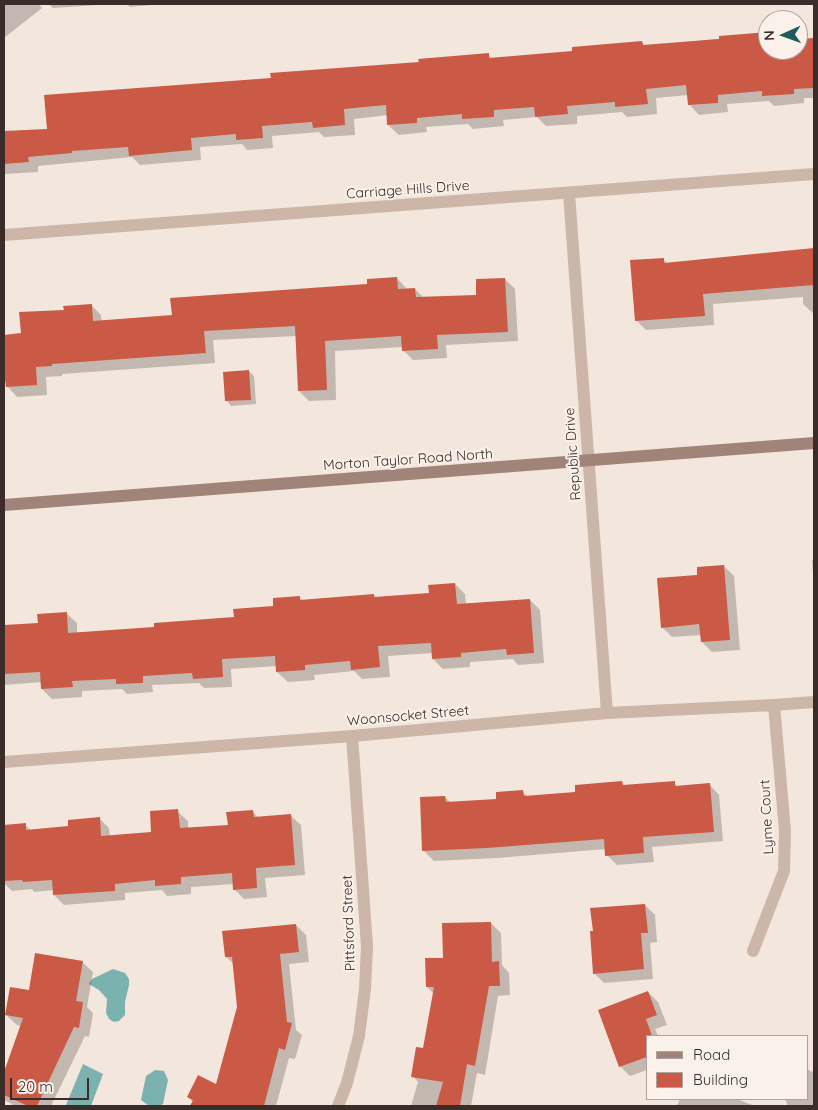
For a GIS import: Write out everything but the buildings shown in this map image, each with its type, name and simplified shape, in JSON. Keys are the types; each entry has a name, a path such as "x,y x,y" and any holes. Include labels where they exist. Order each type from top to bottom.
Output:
{"street":[{"name":"Carriage Hills Drive","path":"4,235 814,174"},
{"name":"Republic Drive","path":"569,193 608,713"},
{"name":"Morton Taylor Road North","path":"4,505 814,443"},
{"name":"Woonsocket Street","path":"4,762 352,736 608,713 814,702"},
{"name":"Lyme Court","path":"753,952 784,871 785,831 774,705"},
{"name":"Pittsford Street","path":"338,1106 347,1083 359,1036 365,989 367,946 352,736"}],"water":[{"path":"113,969 125,973 129,979 125,1015 119,1021 114,1022 109,1019 106,1013 107,999 99,990 89,984 92,979"},
{"path":"83,1064 103,1074 91,1106 66,1105"},
{"path":"155,1070 164,1071 168,1080 163,1104 149,1106 141,1100 146,1076"}]}
